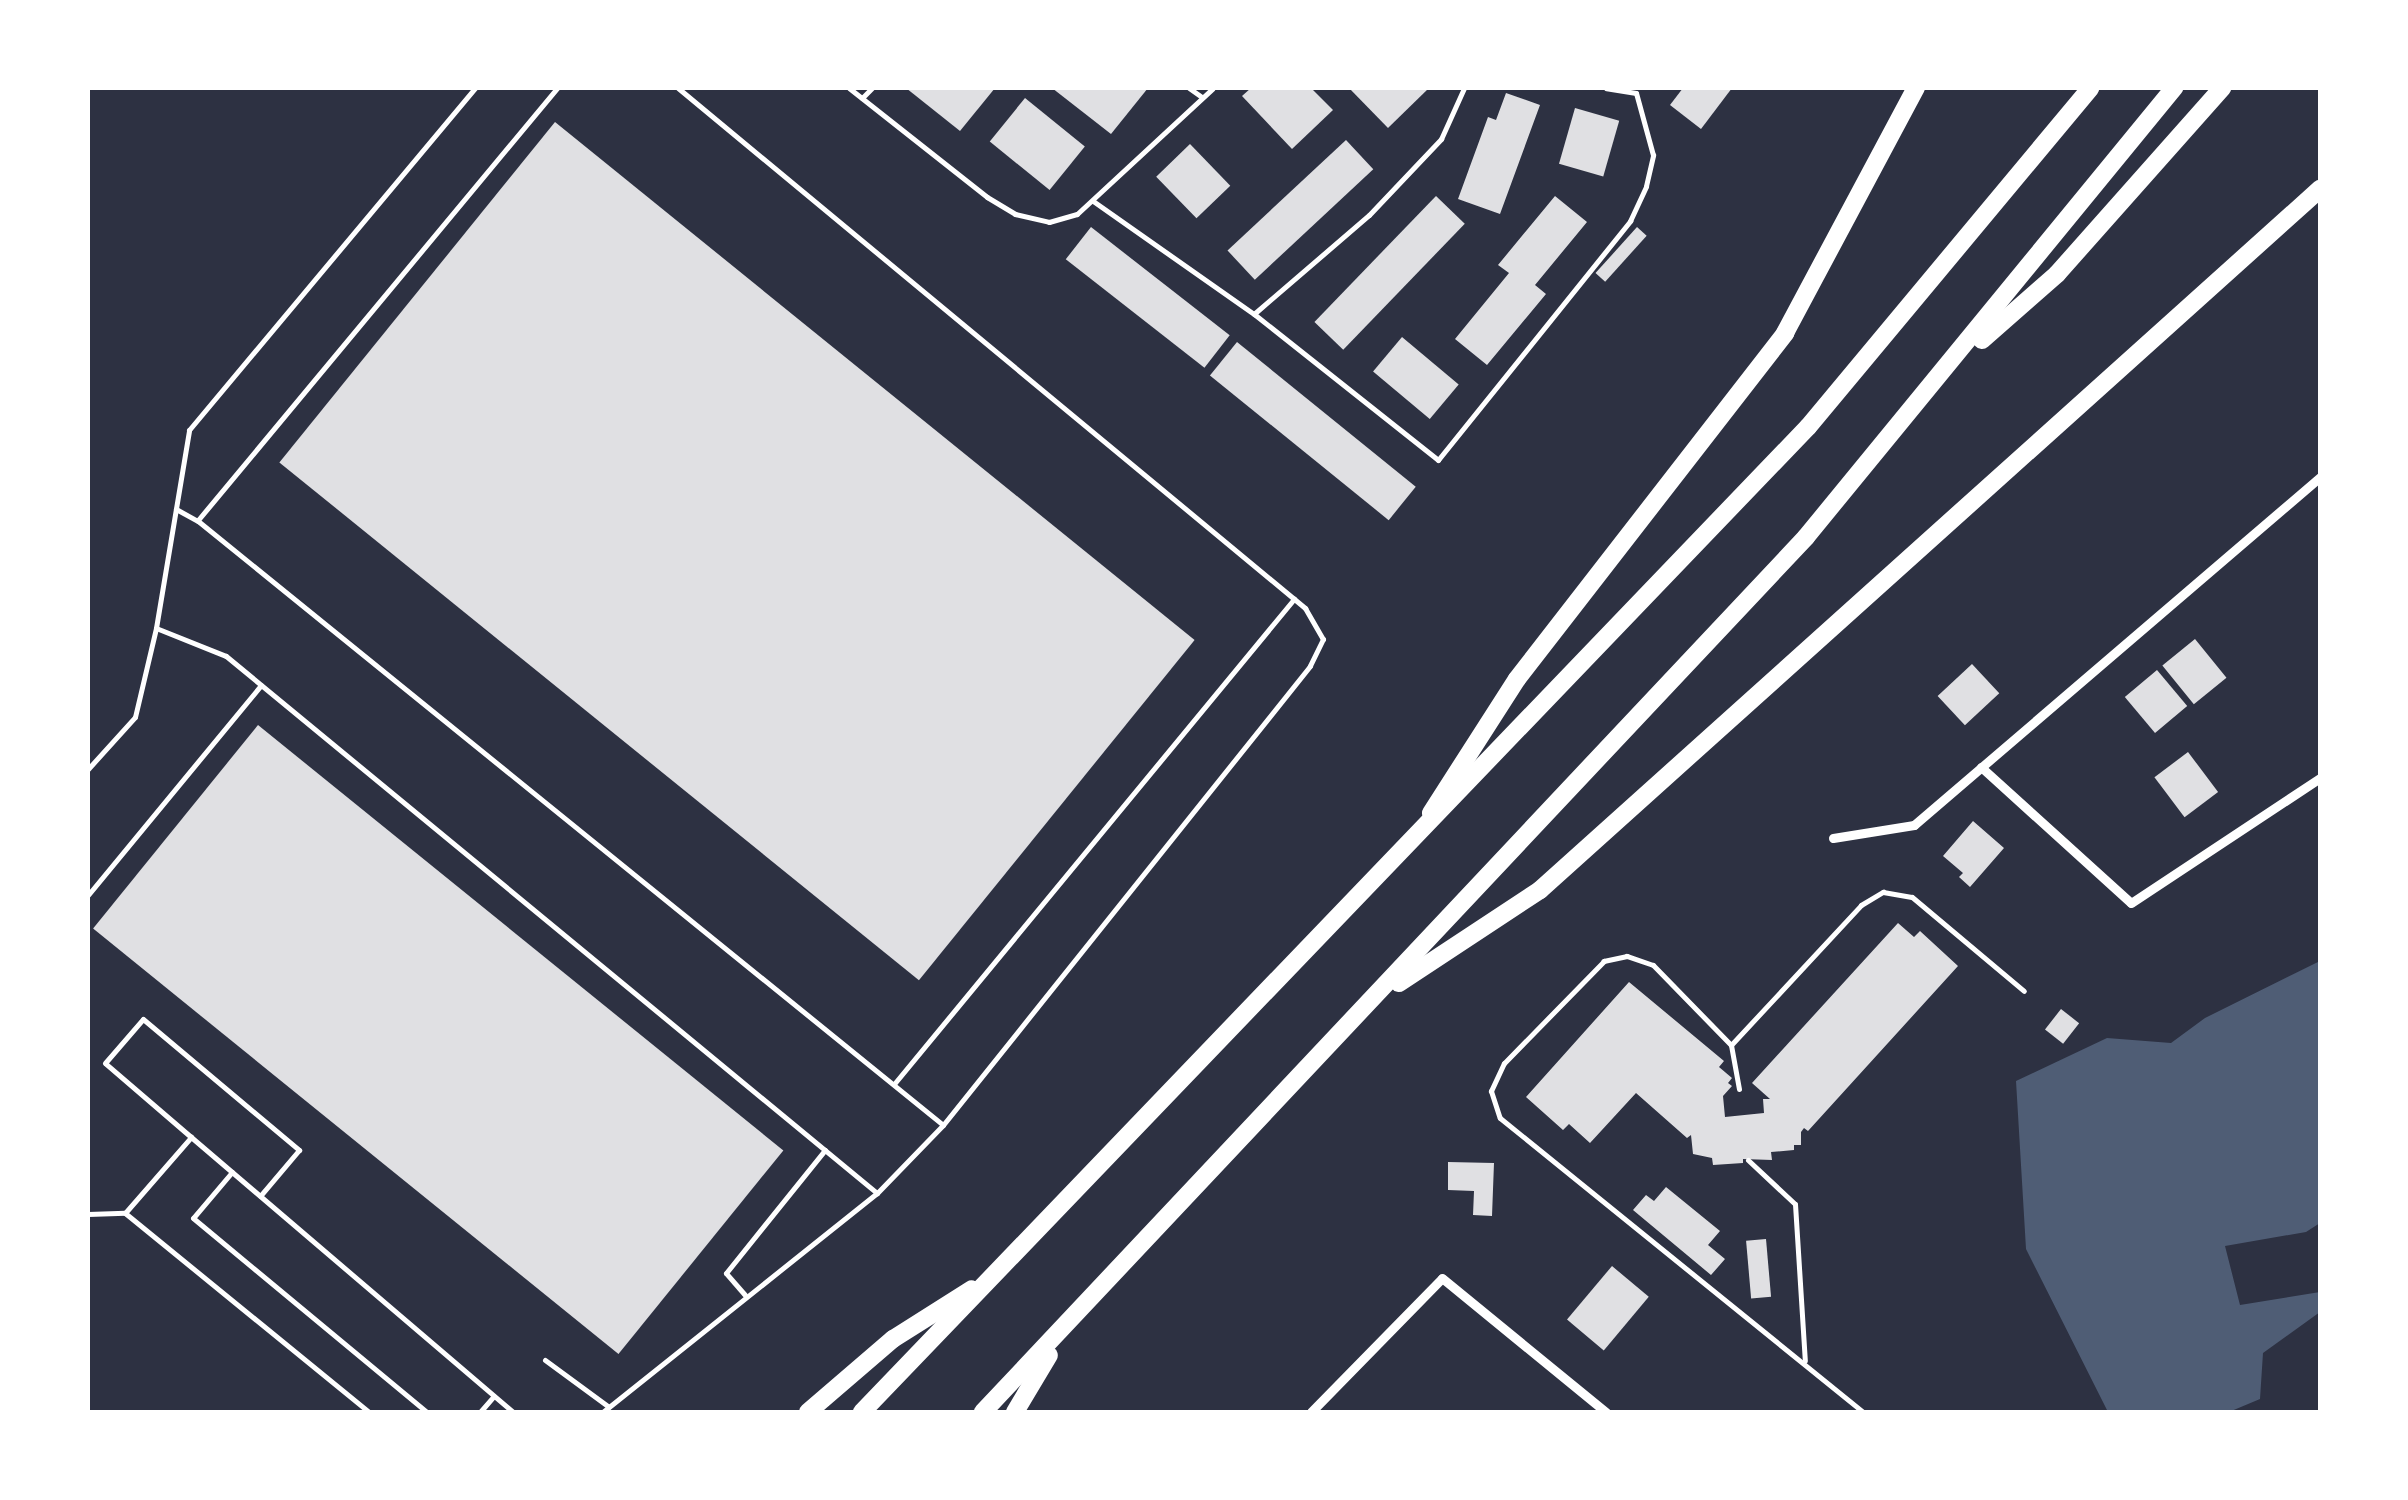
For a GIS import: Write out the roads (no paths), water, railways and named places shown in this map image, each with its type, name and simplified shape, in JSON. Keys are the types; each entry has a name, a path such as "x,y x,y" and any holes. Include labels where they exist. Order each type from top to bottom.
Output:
{"highway":[{"path":"1406,849 1517,679 1785,333 1916,88"},
{"path":"862,1412 1808,427 2090,88"},
{"path":"983,1412 1806,537 2174,88"},
{"path":"1937,381 2057,274 2222,88"},
{"path":"1362,1011 1540,890 2320,189"},
{"path":"808,1412 893,1339 1004,1265"},
{"path":"1015,1412 1072,1321"}],"street":[{"path":"1833,838 1914,824 2320,477"},
{"path":"1981,767 2131,903 2320,778"},
{"path":"1311,1412 1442,1278 1606,1412"}],"lane":[{"path":"88,769 134,718 156,628 189,430 475,88"},
{"path":"198,521 556,88"},
{"path":"545,1360 606,1410 877,1194 942,1125 1310,666 1324,638 1306,608 678,88"},
{"path":"849,88 986,197 1014,214 1048,222 1077,214 1213,88"},
{"path":"862,98 872,88"},
{"path":"1190,88 1202,97"},
{"path":"1254,314 1370,215 1441,139 1464,88"},
{"path":"1093,201 1254,314 1438,460 1630,221 1653,155 1637,90 1606,88"},
{"path":"176,510 198,521 942,1125"},
{"path":"894,1084 1294,599"},
{"path":"156,628 226,656 877,1194"},
{"path":"88,895 261,685"},
{"path":"1731,1045 1862,906 1883,892 1912,897 2024,991"},
{"path":"1739,1089 1731,1045 1653,965 1627,956 1604,962 1504,1064 1491,1092 1500,1118 1863,1412"},
{"path":"260,1196 299,1150 143,1019 105,1062 191,1137 232,1172 260,1196 494,1396 513,1412"},
{"path":"125,1213 191,1137"},
{"path":"746,1296 726,1272 825,1150"},
{"path":"1748,1160 1795,1204 1805,1364"},
{"path":"232,1172 193,1218 426,1412"},
{"path":"88,1214 125,1213 369,1412"},
{"path":"480,1412 494,1396"}],"water":[{"path":"2320,961 2320,1223 2306,1232 2225,1246 2240,1305 2320,1292 2320,1312 2263,1353 2260,1399 2229,1412 2108,1412 2026,1249 2016,1081 2107,1038 2171,1043 2205,1018"}]}
